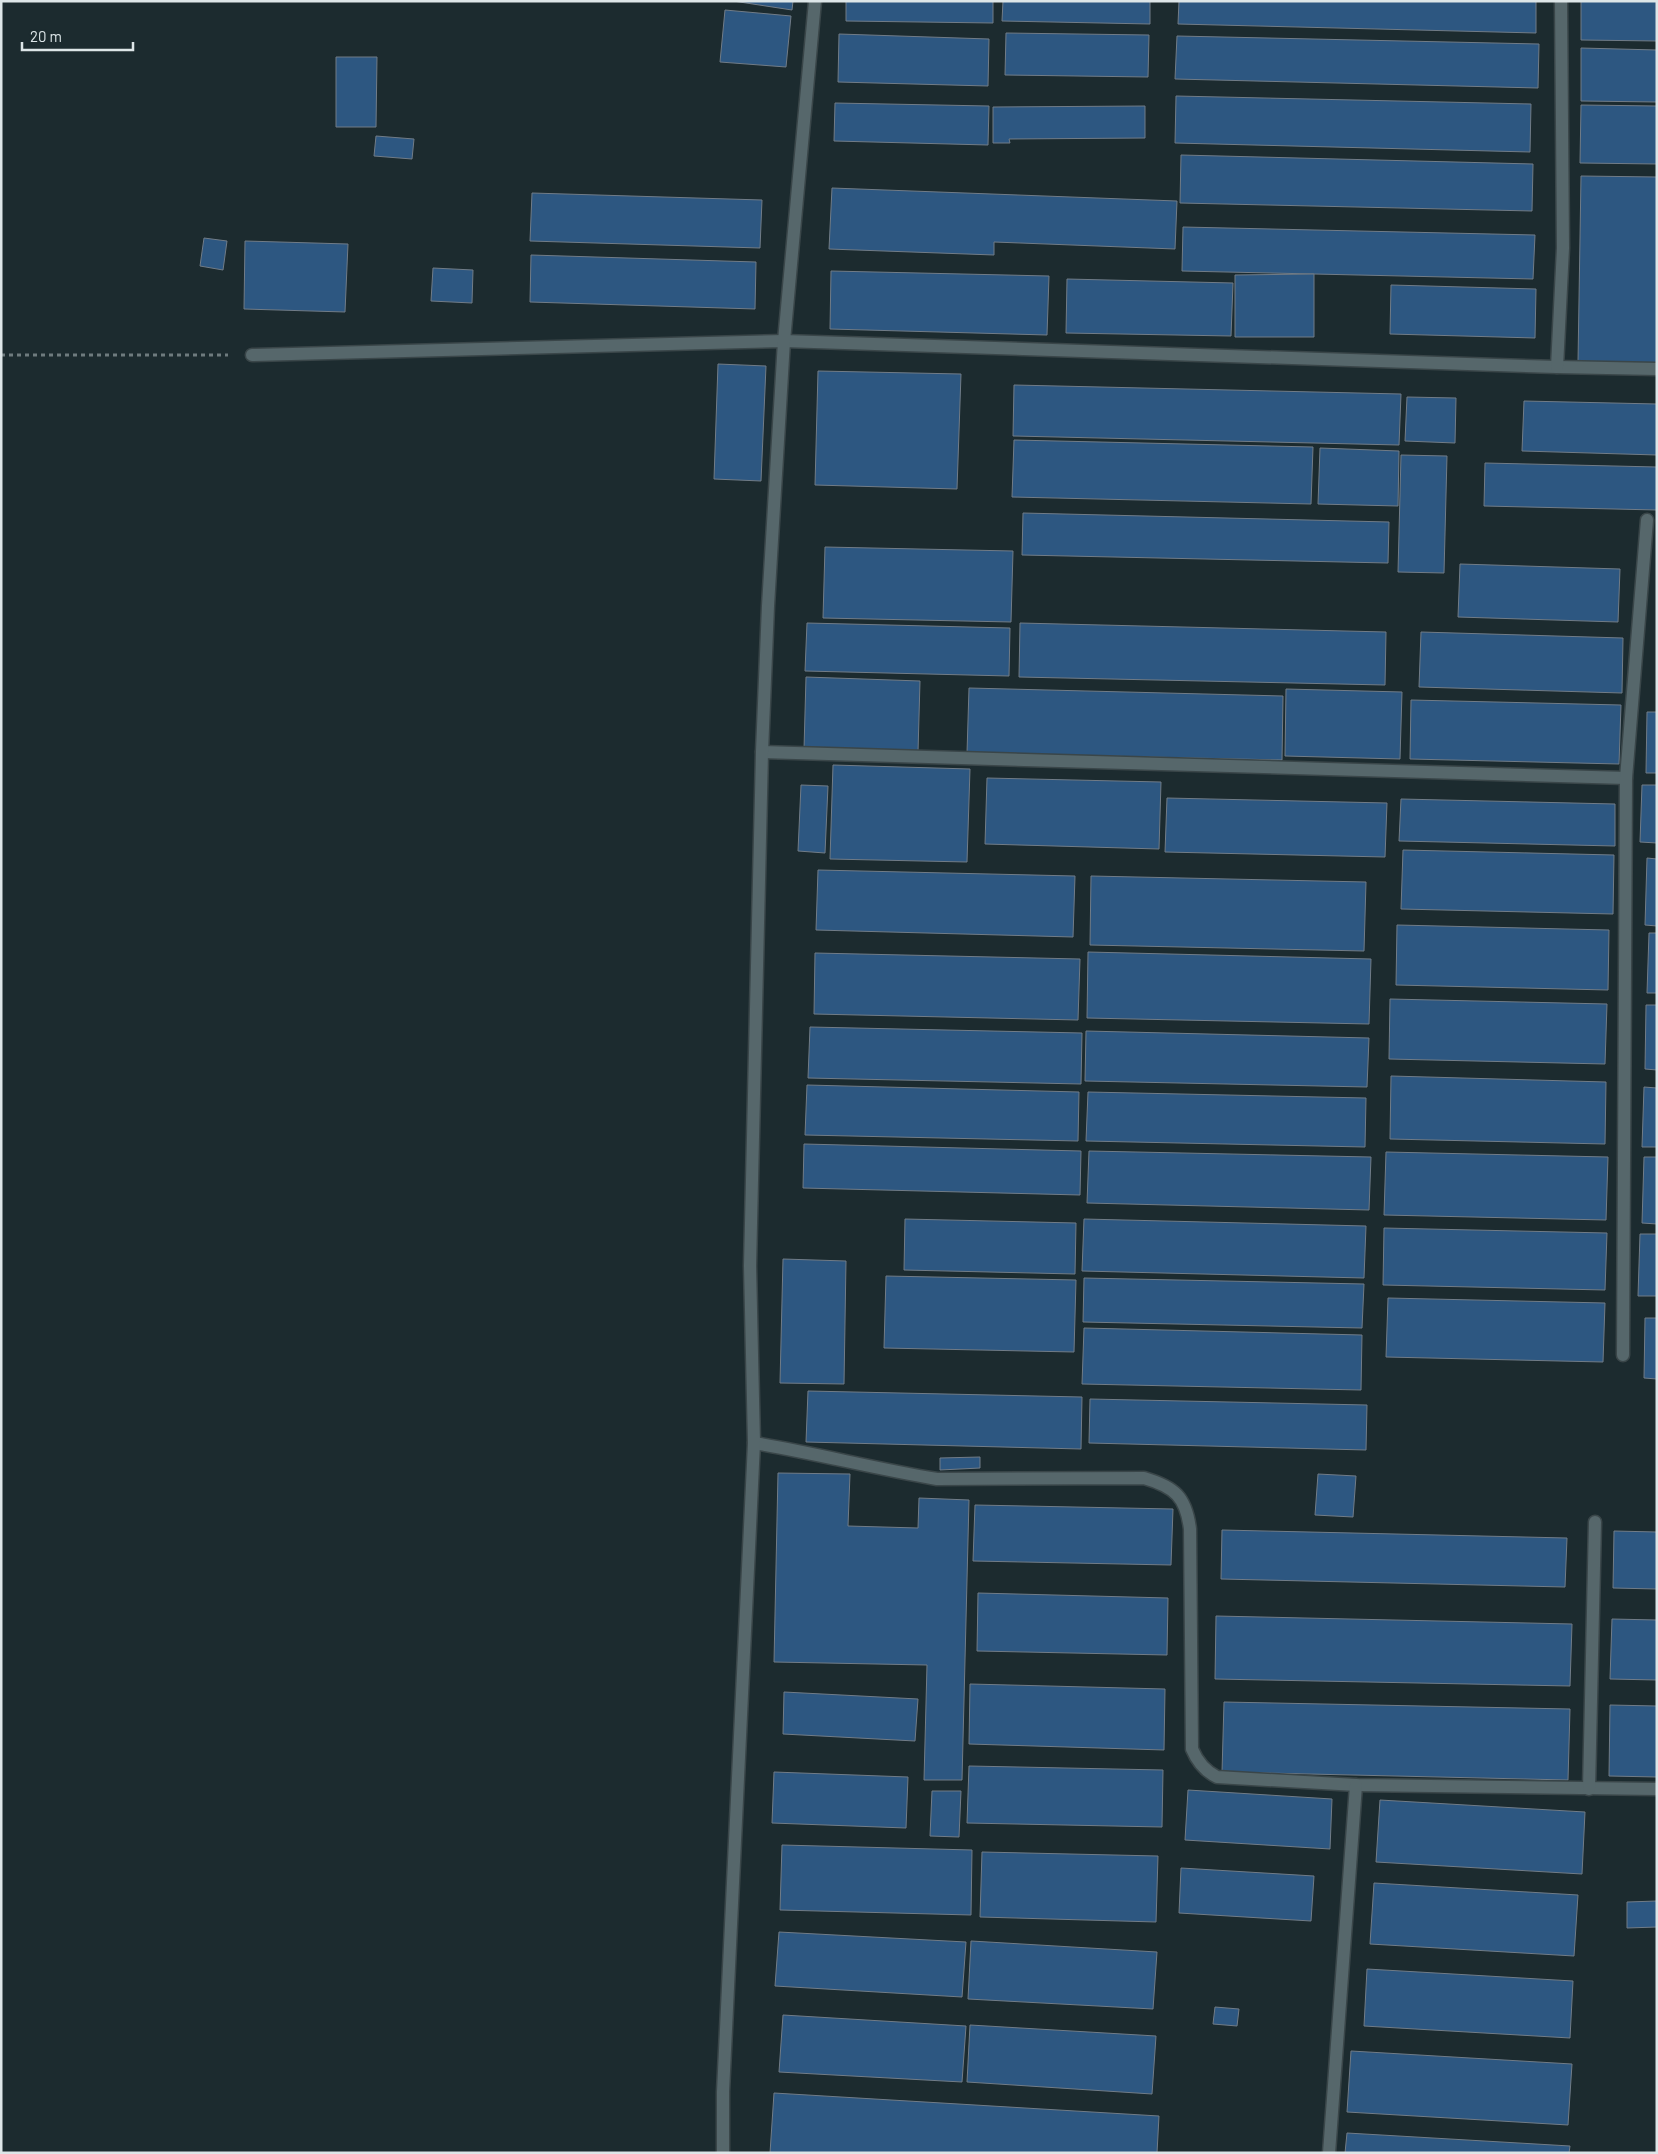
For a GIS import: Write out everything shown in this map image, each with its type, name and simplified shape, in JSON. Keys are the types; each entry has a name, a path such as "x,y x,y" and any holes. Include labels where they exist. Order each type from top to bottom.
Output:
{"street":[{"path":"723,2153 723,2082 754,1443 750,1266 762,752 768,606 784,341 815,1"},
{"path":"1557,367 1563,248 1561,1"},
{"path":"252,355 784,341 1657,369"},
{"path":"1623,1355 1626,778 1647,520"},
{"path":"762,752 1626,778"},
{"path":"754,1443 822,1454 937,1479 1144,1478 1173,1490 1182,1499 1188,1514 1190,1529 1191,1736 1196,1758 1207,1772 1217,1777 1356,1785 1657,1789"},
{"path":"1589,1789 1595,1522"},
{"path":"1329,2153 1356,1785"}],"path":[{"path":"1,355 252,355"}],"building":[{"path":"733,1 793,1 792,10"},
{"path":"846,1 993,1 993,23 846,21"},
{"path":"1003,1 1150,1 1150,24 1002,21"},
{"path":"1179,1 1536,1 1536,33 1178,24"},
{"path":"1581,1 1657,1 1657,41 1581,40"},
{"path":"725,10 791,16 786,67 720,62"},
{"path":"1006,33 1149,35 1148,77 1005,75"},
{"path":"839,34 989,39 988,86 838,82"},
{"path":"1177,36 1539,44 1538,88 1175,79"},
{"path":"1581,48 1657,50 1657,102 1581,101"},
{"path":"336,57 377,57 376,127 336,127"},
{"path":"1176,96 1531,104 1530,152 1175,143"},
{"path":"835,103 989,106 988,145 834,141"},
{"path":"1581,105 1657,106 1657,164 1580,163"},
{"path":"1145,106 1145,138 1009,139 1010,143 993,143 993,107"},
{"path":"376,136 414,139 412,159 374,156"},
{"path":"1181,155 1533,164 1532,211 1180,203"},
{"path":"1581,176 1657,177 1657,364 1578,362"},
{"path":"832,188 1177,201 1175,249 994,242 994,255 829,249"},
{"path":"532,193 762,200 760,248 530,241"},
{"path":"1183,227 1535,235 1533,279 1182,271"},
{"path":"204,238 227,241 223,270 200,266"},
{"path":"245,241 348,244 345,312 244,309"},
{"path":"531,255 756,262 755,309 530,302"},
{"path":"433,268 473,270 472,303 431,301"},
{"path":"831,271 1049,276 1047,335 830,329"},
{"path":"1314,274 1314,337 1235,337 1235,275"},
{"path":"1067,279 1233,283 1231,336 1066,333"},
{"path":"1391,285 1536,289 1535,338 1390,334"},
{"path":"718,364 766,366 761,481 714,479"},
{"path":"818,371 961,374 957,489 815,485"},
{"path":"1014,385 1401,394 1399,445 1013,436"},
{"path":"1407,397 1456,398 1455,443 1405,441"},
{"path":"1524,401 1657,404 1657,455 1522,451"},
{"path":"1014,440 1313,447 1311,504 1012,497"},
{"path":"1320,448 1399,451 1398,506 1318,504"},
{"path":"1401,455 1447,456 1444,573 1398,572"},
{"path":"1485,463 1657,467 1657,510 1484,506"},
{"path":"1023,513 1389,522 1388,563 1022,555"},
{"path":"825,547 1013,551 1011,622 823,618"},
{"path":"1460,564 1620,569 1618,622 1458,617"},
{"path":"807,623 1010,628 1009,676 805,671"},
{"path":"1020,623 1386,632 1385,685 1019,677"},
{"path":"1421,632 1623,638 1622,693 1419,687"},
{"path":"806,677 920,681 918,752 804,749"},
{"path":"969,688 1283,696 1282,760 967,753"},
{"path":"1286,689 1402,692 1400,759 1285,756"},
{"path":"1411,700 1621,705 1619,764 1410,759"},
{"path":"1647,712 1657,712 1657,773 1646,773"},
{"path":"833,765 970,769 967,862 830,859"},
{"path":"987,778 1161,782 1159,849 985,844"},
{"path":"801,785 828,786 825,853 798,851"},
{"path":"1642,785 1657,785 1657,843 1640,842"},
{"path":"1167,798 1387,803 1385,857 1165,852"},
{"path":"1401,799 1615,804 1615,846 1399,841"},
{"path":"1403,850 1614,855 1613,914 1401,909"},
{"path":"1647,858 1657,859 1657,926 1645,925"},
{"path":"818,870 1075,876 1073,937 816,930"},
{"path":"1091,876 1366,882 1364,951 1090,945"},
{"path":"1397,925 1609,930 1608,990 1396,985"},
{"path":"1649,933 1657,933 1657,993 1647,993"},
{"path":"1088,952 1371,959 1369,1024 1087,1018"},
{"path":"815,953 1080,959 1078,1020 814,1014"},
{"path":"1390,999 1607,1004 1605,1064 1389,1059"},
{"path":"1646,1005 1657,1005 1657,1070 1645,1069"},
{"path":"810,1027 1082,1033 1081,1084 808,1078"},
{"path":"1086,1031 1369,1038 1367,1087 1085,1081"},
{"path":"1391,1076 1606,1082 1605,1144 1390,1139"},
{"path":"807,1085 1079,1092 1078,1141 805,1135"},
{"path":"1644,1087 1657,1088 1657,1147 1642,1147"},
{"path":"1088,1092 1366,1098 1365,1147 1086,1141"},
{"path":"804,1144 1081,1151 1080,1195 803,1188"},
{"path":"1089,1151 1371,1157 1369,1210 1087,1203"},
{"path":"1386,1152 1608,1157 1606,1220 1384,1215"},
{"path":"1644,1157 1657,1157 1657,1224 1642,1223"},
{"path":"905,1219 1076,1223 1075,1274 904,1270"},
{"path":"1084,1219 1366,1226 1364,1278 1082,1271"},
{"path":"1384,1228 1607,1233 1605,1290 1383,1285"},
{"path":"1640,1234 1657,1234 1657,1296 1638,1296"},
{"path":"783,1259 846,1261 844,1384 780,1383"},
{"path":"886,1276 1076,1280 1074,1352 884,1348"},
{"path":"1084,1278 1364,1284 1362,1328 1083,1322"},
{"path":"1388,1298 1605,1303 1603,1362 1386,1357"},
{"path":"1645,1318 1657,1318 1657,1379 1644,1378"},
{"path":"1084,1328 1362,1335 1361,1390 1082,1384"},
{"path":"808,1391 1082,1397 1081,1449 806,1442"},
{"path":"1090,1399 1367,1405 1366,1450 1089,1443"},
{"path":"980,1457 980,1468 940,1470 940,1458"},
{"path":"778,1473 850,1474 848,1526 918,1528 919,1498 969,1500 962,1780 924,1780 927,1665 774,1662"},
{"path":"1318,1474 1356,1476 1353,1517 1315,1515"},
{"path":"975,1505 1173,1509 1171,1565 973,1561"},
{"path":"1222,1530 1567,1538 1565,1587 1221,1579"},
{"path":"1614,1531 1657,1532 1657,1589 1613,1588"},
{"path":"978,1593 1168,1598 1167,1655 977,1651"},
{"path":"1216,1616 1572,1624 1570,1686 1215,1679"},
{"path":"1612,1619 1657,1620 1657,1680 1610,1679"},
{"path":"970,1684 1165,1689 1164,1750 969,1744"},
{"path":"784,1692 918,1699 915,1741 783,1734"},
{"path":"1224,1702 1570,1709 1568,1780 1222,1772"},
{"path":"1610,1705 1657,1706 1657,1777 1609,1776"},
{"path":"969,1766 1163,1770 1162,1827 967,1823"},
{"path":"774,1772 908,1777 906,1828 772,1823"},
{"path":"1188,1790 1332,1799 1330,1849 1185,1840"},
{"path":"932,1791 961,1791 959,1837 930,1836"},
{"path":"1380,1800 1585,1812 1582,1874 1376,1862"},
{"path":"782,1845 972,1850 971,1915 780,1910"},
{"path":"982,1852 1158,1856 1156,1922 980,1917"},
{"path":"1181,1868 1314,1876 1311,1921 1179,1913"},
{"path":"1374,1883 1578,1895 1574,1956 1370,1944"},
{"path":"1657,1901 1657,1927 1627,1928 1627,1902"},
{"path":"779,1932 966,1942 962,1997 775,1986"},
{"path":"971,1941 1157,1952 1153,2009 968,1999"},
{"path":"1367,1969 1573,1981 1570,2038 1364,2026"},
{"path":"1215,2007 1239,2009 1237,2026 1213,2024"},
{"path":"783,2015 966,2026 962,2082 779,2072"},
{"path":"970,2025 1156,2036 1152,2094 967,2082"},
{"path":"1351,2051 1572,2064 1568,2125 1347,2112"},
{"path":"774,2093 1159,2116 1157,2153 770,2153"},
{"path":"1347,2133 1570,2146 1569,2153 1345,2153"}]}
